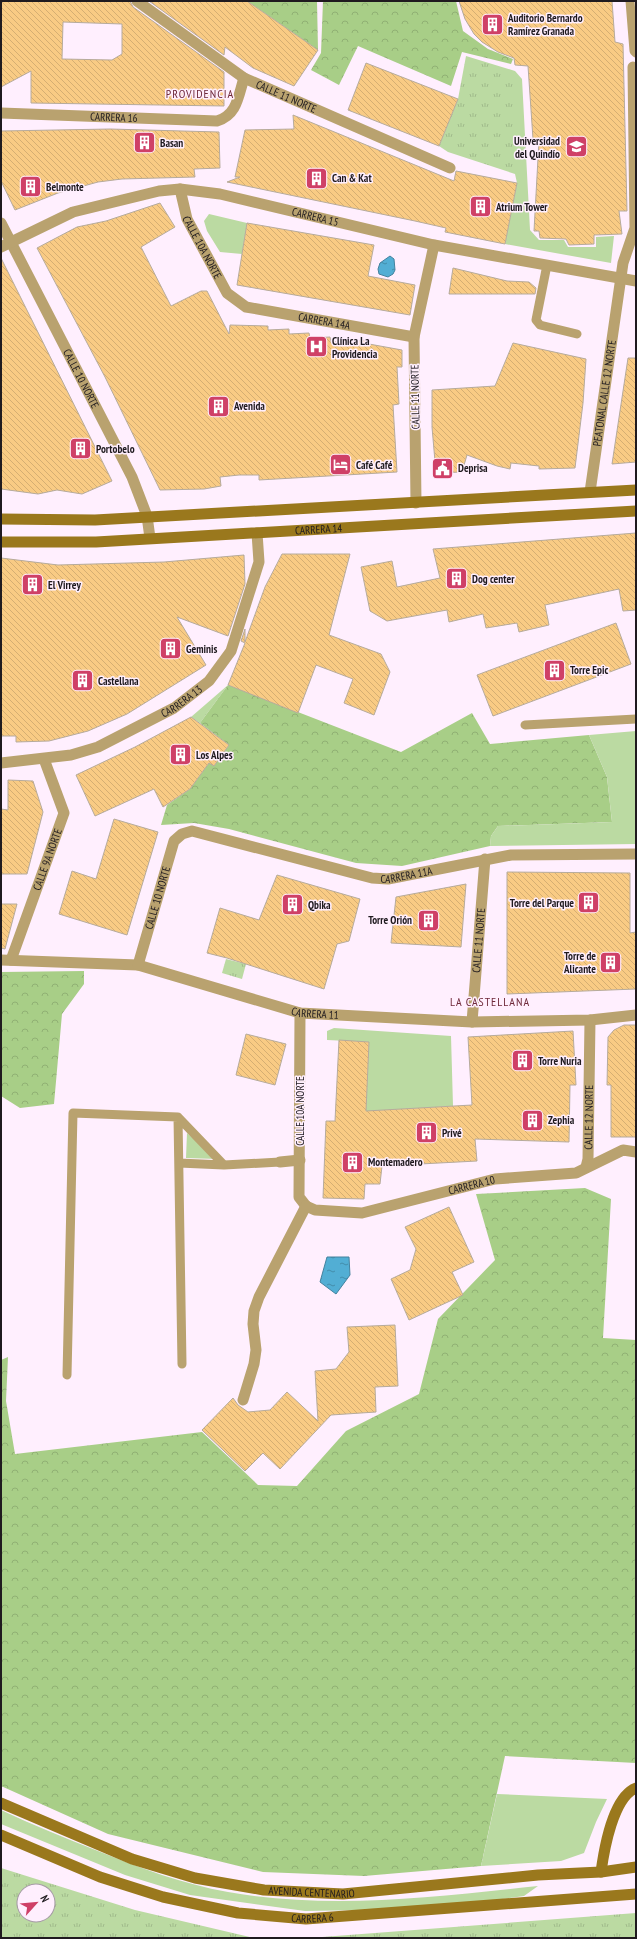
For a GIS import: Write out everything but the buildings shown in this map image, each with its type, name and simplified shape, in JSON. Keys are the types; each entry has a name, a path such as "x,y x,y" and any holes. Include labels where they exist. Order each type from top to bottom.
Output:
{"main road":[{"name":"CARRERA 14","path":"1,520 56,521 416,503 636,490"},
{"name":"CARRERA 14","path":"1,542 57,543 636,511"},
{"path":"601,1872 605,1844 617,1809 630,1791 636,1788"},
{"name":"AVENIDA CENTENARIO","path":"1,1803 132,1859 195,1878 264,1890 343,1894 538,1875 601,1872 636,1867"},
{"name":"CARRERA 6","path":"1,1835 100,1877 163,1897 238,1913 306,1919 636,1894"}],"street":[{"name":"CALLE 11 NORTE","path":"137,1 244,78 450,168"},
{"name":"PEATONAL CALLE 12 NORTE","path":"590,492 620,294 623,263 634,228 633,67"},
{"name":"CARRERA 16","path":"1,113 217,121 226,119 233,112 244,78"},
{"name":"CARRERA 15","path":"1,247 73,212 159,191 180,189 220,194 434,245 636,281"},
{"name":"CALLE 10A NORTE","path":"180,189 187,219 228,293 236,301"},
{"name":"CALLE 10 NORTE","path":"1,223 132,477 147,516 150,538"},
{"name":"CALLE 11 NORTE","path":"416,503 414,337 434,245"},
{"name":"CARRERA 14A","path":"236,301 246,307 414,337"},
{"name":"CARRERA 13","path":"1,763 71,755 98,747 174,708 208,681 231,651 259,562 257,533"},
{"name":"CALLE 9A NORTE","path":"6,960 64,813 44,759"},
{"name":"CARRERA 11A","path":"182,834 192,831 372,878 388,879 510,855 636,854"},
{"name":"CALLE 10 NORTE","path":"138,965 174,841 182,834"},
{"name":"CALLE 11 NORTE","path":"472,1022 485,859"},
{"name":"CARRERA 11","path":"6,960 138,965 300,1013 472,1022 590,1020 636,1014"},
{"name":"CALLE 10A NORTE","path":"300,1013 299,1197 306,1206"},
{"name":"CALLE 12 NORTE","path":"586,1167 590,1020"},
{"name":"CARRERA 10","path":"306,1206 315,1210 362,1213 495,1179 576,1173 623,1150 636,1152"},
{"path":"280,1162 300,1160"},
{"path":"243,1400 254,1364 256,1350 252,1324 254,1311 259,1297 306,1206"}],"lane":[{"path":"630,1 632,36 634,52 636,53"},
{"path":"547,265 536,320 540,325 577,334"},
{"path":"525,725 636,719"},
{"path":"67,1375 73,1113 178,1116 224,1165"},
{"path":"178,1116 182,1364"},
{"path":"179,1163 224,1165 280,1162"}],"green space":[{"path":"247,1 317,1 318,50"},
{"path":"323,1 456,1 463,31 488,49 513,59 511,64 462,52 451,86 358,46 339,85 311,70 321,53"},
{"path":"466,56 515,71 515,174 448,152 439,146 458,99"},
{"path":"515,71 522,79 530,230 539,240 564,240 568,247 596,247 596,237 614,236 611,263 505,244 517,183 515,174"},
{"path":"209,214 247,223 242,254 220,252 207,231 204,221"},
{"path":"228,685 200,723 191,717"},
{"path":"228,685 401,752 472,713 490,744 589,735 607,777 612,822 498,826 491,836 490,846 402,866 356,863 229,829 194,823 161,825 167,805 190,789 209,763 214,766 229,745 200,723"},
{"path":"636,731 636,844 490,846 491,836 498,826 612,822 607,777 589,735"},
{"path":"226,959 246,964 242,979 222,973"},
{"path":"84,971 84,984 62,1014 54,1104 20,1108 1,1096 1,972"},
{"path":"334,1028 451,1036 453,1106 359,1112 366,1105 369,1042 327,1040 327,1031"},
{"path":"187,1133 217,1159 186,1158"},
{"path":"585,1188 611,1199 603,1338 636,1340 636,1763 505,1756 481,1866 364,1876 263,1872 108,1834 1,1786 1,1360 8,1357 6,1401 15,1454 202,1432 258,1485 297,1486 346,1431 419,1394 438,1319 495,1260 476,1194"},
{"path":"497,1794 607,1799 584,1853 561,1861 481,1866"},
{"path":"1,1810 61,1836 146,1869 195,1885 228,1892 305,1900 344,1901 383,1900 461,1894 538,1886 524,1896 427,1909 305,1911 190,1895 125,1875 1,1824"},
{"path":"1,1868 49,1883 16,1883 16,1923 56,1923 56,1885 135,1910 254,1938 1,1938"},
{"path":"636,1913 636,1938 309,1938"}],"water":[{"path":"390,256 394,259 395,270 393,274 388,277 379,274 378,269 380,263"},
{"path":"327,1257 349,1257 350,1275 336,1294 320,1282"}],"place":[{"name":"Auditorio Bernardo Ramírez Granada","path":"493,24"},
{"name":"Basan","path":"144,143"},
{"name":"Universidad del Quindío","path":"576,147"},
{"name":"Can & Kat","path":"317,178"},
{"name":"Belmonte","path":"30,187"},
{"name":"Atrium Tower","path":"481,207"},
{"name":"Clínica La Providencia","path":"316,347"},
{"name":"Avenida","path":"219,406"},
{"name":"Portobelo","path":"81,449"},
{"name":"Café Café","path":"340,465"},
{"name":"Deprisa","path":"442,468"},
{"name":"Dog center","path":"457,579"},
{"name":"El Virrey","path":"32,585"},
{"name":"Geminis","path":"171,649"},
{"name":"Torre Epic","path":"554,670"},
{"name":"Castellana","path":"82,681"},
{"name":"Los Alpes","path":"180,755"},
{"name":"Torre del Parque","path":"589,903"},
{"name":"Qbika","path":"293,905"},
{"name":"Torre Orión","path":"428,920"},
{"name":"Torre de Alicante","path":"611,962"},
{"name":"Torre Nuria","path":"522,1061"},
{"name":"Zephia","path":"533,1120"},
{"name":"Privé","path":"427,1133"},
{"name":"Montemadero","path":"353,1162"}],"district":[{"name":"PROVIDENCIA","path":"200,93"},
{"name":"LA CASTELLANA","path":"490,1001"}]}
